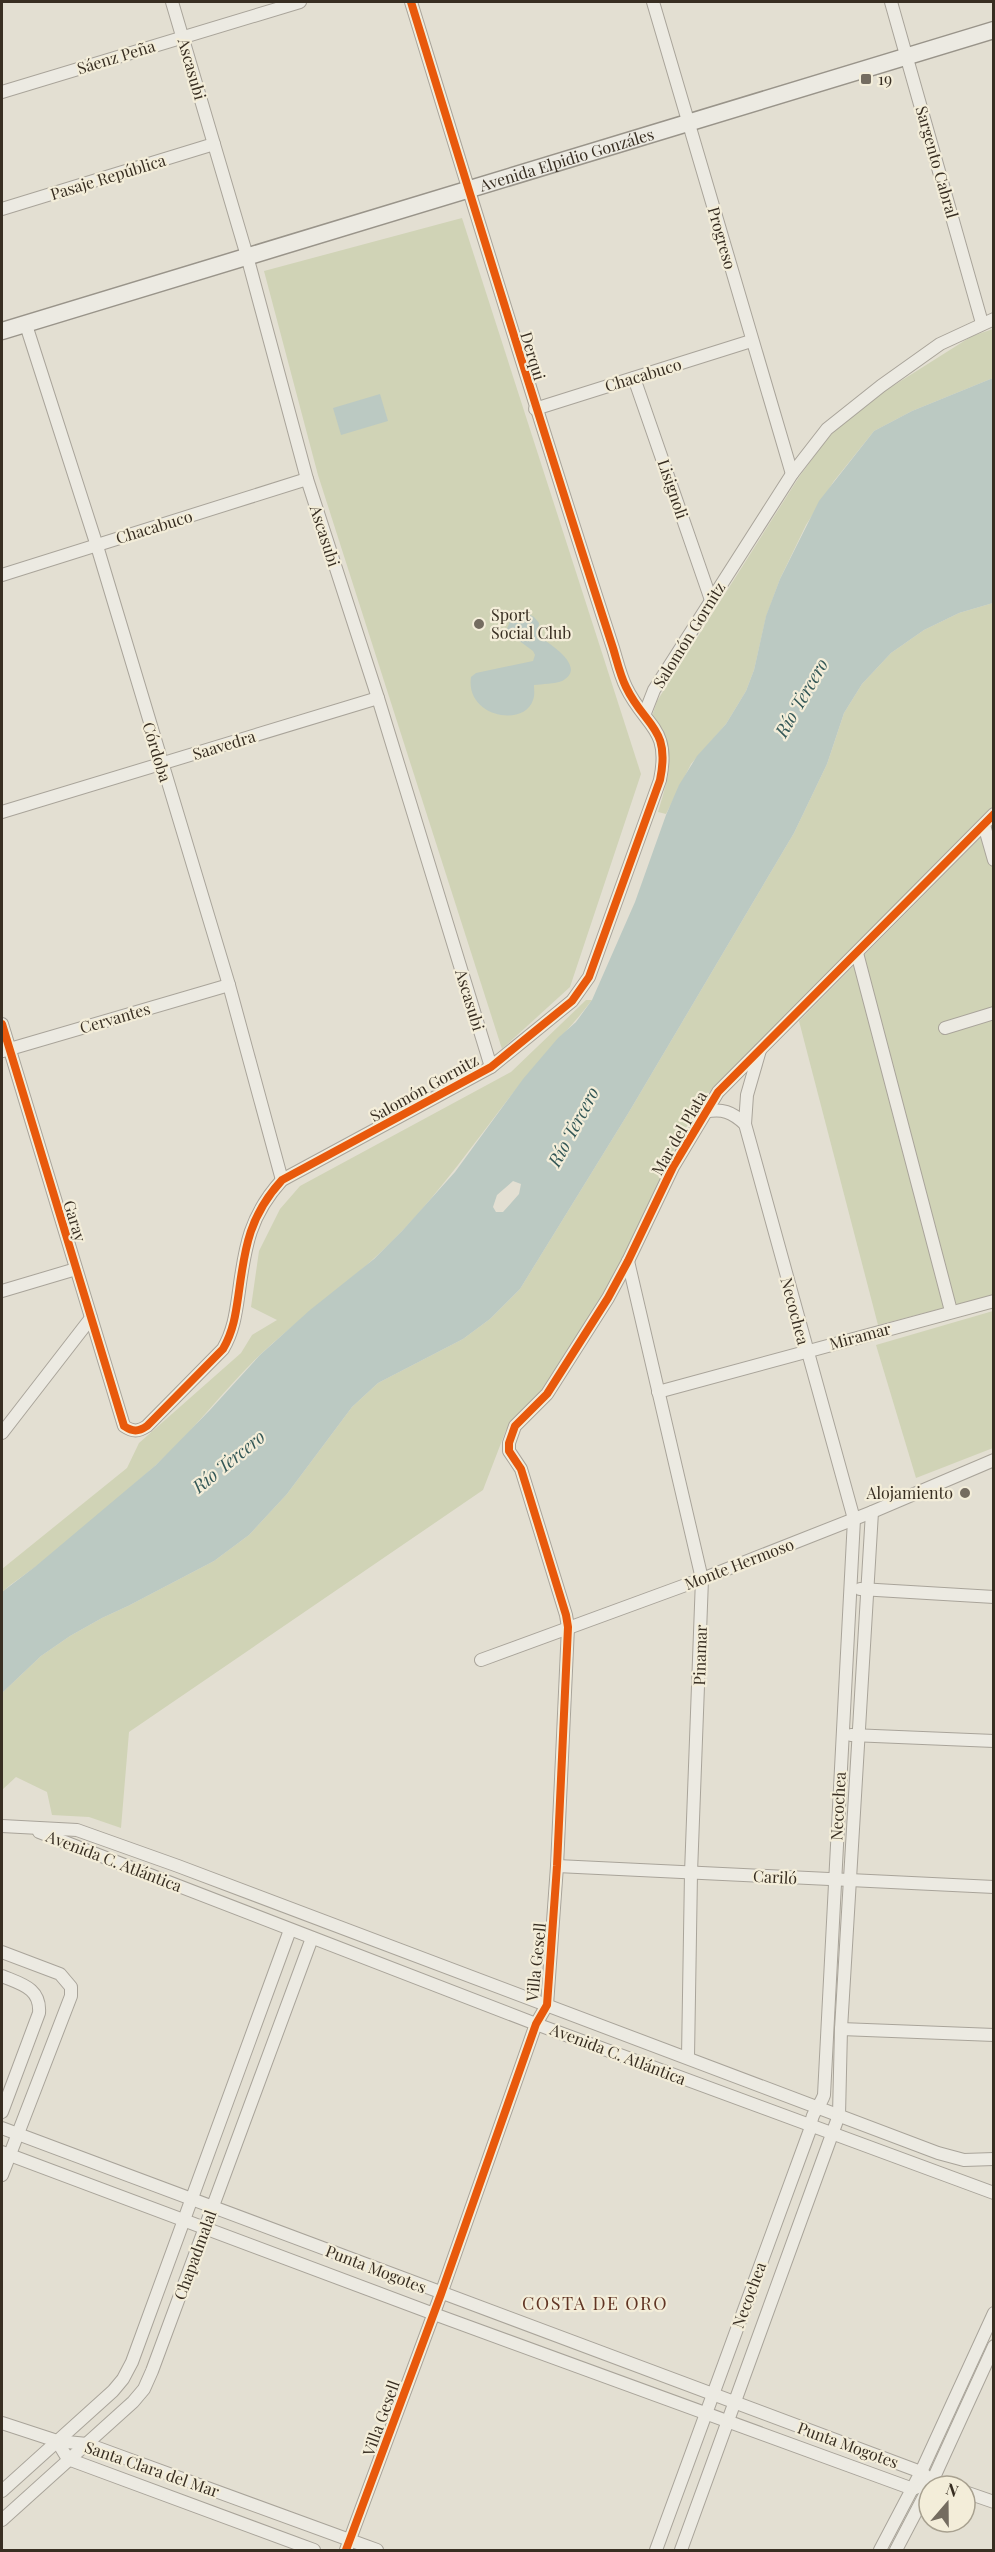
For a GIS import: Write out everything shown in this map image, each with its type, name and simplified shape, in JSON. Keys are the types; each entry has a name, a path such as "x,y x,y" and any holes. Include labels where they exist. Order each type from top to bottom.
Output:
{"main road":[{"name":"Avenida Elpidio Gonzáles","path":"2,331 993,30"}],"street":[{"name":"Ascasubi","path":"172,2 247,256 307,479 378,698 491,1067"},
{"name":"Sáenz Peña","path":"2,92 300,2"},
{"name":"Derqui","path":"411,2 535,409 625,686 645,713"},
{"name":"Progreso","path":"654,2 792,474"},
{"name":"Sargento Cabral","path":"891,2 988,321"},
{"name":"Pasaje República","path":"2,209 214,144"},
{"name":"Salomón Gornitz","path":"124,1426 130,1430 139,1431 147,1426 223,1349 234,1327 243,1262 252,1224 265,1199 282,1180 491,1067 572,1001 589,977 660,780 664,759 663,745 645,713 654,690 792,474 827,429 940,344 988,321"},
{"name":"Córdoba","path":"26,325 97,546 229,985 282,1180"},
{"name":"Chacabuco","path":"535,409 752,341"},
{"name":"Lisignoli","path":"634,378 711,600"},
{"name":"Chacabuco","path":"2,574 307,479"},
{"name":"Saavedra","path":"2,812 378,698"},
{"name":"Mar del Plata","path":"515,1426 553,1384 593,1323 628,1261 673,1167 717,1092 993,814"},
{"path":"984,825 993,860"},
{"path":"857,953 951,1311"},
{"name":"Cervantes","path":"5,1050 229,985"},
{"path":"945,1028 993,1013"},
{"name":"Garay","path":"2,1023 5,1050 124,1426"},
{"name":"Necochea","path":"656,2550 811,2127 814,2112 820,2108 824,2095 854,1520 745,1124 747,1095 760,1047"},
{"path":"705,1112 723,1110 737,1116 745,1124"},
{"name":"Pinamar","path":"628,1261 702,1579 691,1873 688,2057"},
{"path":"2,1291 76,1269"},
{"name":"Miramar","path":"658,1392 993,1301"},
{"path":"2,1433 91,1318"},
{"name":"Villa Gesell","path":"348,2546 434,2314 536,2024 547,2005 557,1866 568,1627 521,1469 509,1452 508,1443 515,1426"},
{"name":"Monte Hermoso","path":"481,1660 702,1579 854,1520 993,1460"},
{"name":"Necochea","path":"681,2550 839,2115 841,2029 872,1512"},
{"path":"850,1588 993,1597"},
{"path":"842,1734 993,1741"},
{"path":"2,1826 26,1827"},
{"name":"Avenida C. Atlántica","path":"26,1827 536,2024 993,2193"},
{"name":"Avenida C. Atlántica","path":"26,1827 77,1830 952,2157 964,2160 993,2159"},
{"name":"Cariló","path":"557,1866 993,1887"},
{"name":"Chapadmalal","path":"2,2491 123,2379 132,2362 290,1930"},
{"name":"Chapadmalal","path":"2,2520 144,2389 312,1938"},
{"path":"2,1952 60,1974 71,1987 71,1996 17,2134 5,2153 2,2175"},
{"path":"2,1976 28,1986 38,1998 39,2013 2,2112"},
{"path":"841,2029 993,2036"},
{"name":"Punta Mogotes","path":"2,2128 734,2404 921,2472"},
{"name":"Punta Mogotes","path":"5,2153 727,2422 912,2489 917,2488"},
{"path":"880,2550 921,2472 993,2313"},
{"path":"935,2474 990,2361 993,2346"},
{"path":"974,2355 990,2361"},
{"path":"2,2423 57,2441"},
{"name":"Santa Clara del Mar","path":"57,2441 87,2444 348,2546 377,2550"},
{"name":"Santa Clara del Mar","path":"57,2441 68,2459 314,2550"},
{"path":"977,2496 993,2502"},
{"path":"896,2550 917,2510"}],"green space":[{"name":"Sport Social Club","path":"462,218 641,774 570,987 502,1049 318,475 264,271"},
{"path":"993,329 993,378 912,411 874,431 834,481 806,525 780,579 766,617 754,670 746,691 726,724 691,764 666,814 658,812 669,763 665,743 652,716 657,701 799,477 842,423 877,396 972,336"},
{"path":"993,603 993,806 711,1090 681,1135 617,1271 543,1393 506,1430 483,1490 129,1732 121,1828 89,1817 52,1815 47,1792 16,1777 2,1790 2,1693 41,1656 70,1636 214,1561 249,1535 287,1494 352,1407 378,1383 463,1339 490,1319 520,1289 629,1112 794,833 827,764 844,713 862,684 891,653 924,630 959,613"},
{"path":"993,825 993,1295 878,1325 799,1021"},
{"path":"586,1000 592,1000 524,1079 450,1176 402,1231 369,1263 262,1353 156,1465 68,1541 2,1592 2,1569 127,1468 139,1443 241,1353 252,1335 277,1320 251,1307 259,1251 280,1209 300,1186 511,1072"},
{"path":"993,1311 993,1448 916,1478 876,1345"}],"water":[{"name":"Río Tercero","path":"993,378 993,603 959,613 924,630 891,653 862,684 844,713 827,764 794,833 629,1112 520,1289 490,1319 463,1339 378,1383 352,1407 287,1494 249,1535 214,1561 70,1636 41,1656 2,1693 2,1592 156,1465 260,1355 310,1310 374,1259 402,1231 455,1172 523,1079 558,1038 576,1022 592,1000 635,902 679,785 697,756 726,724 746,691 754,670 766,616 780,579 819,501 874,431 912,411","holes":["513,1181 521,1184 519,1194 503,1212 496,1212 493,1207 497,1195"]},
{"path":"380,394 388,421 341,435 333,408"},
{"path":"525,612 539,623 538,636 564,656 571,669 569,675 562,681 534,685 534,698 528,709 508,716 496,714 477,701 472,691 471,677 476,673 533,661 535,655 533,651 506,631 511,619"}],"cycle path":[{"path":"2,1024 124,1426 136,1430 147,1426 223,1349 234,1321 251,1232 263,1206 282,1180 491,1067 572,1001 589,977 660,780 662,749 659,738 633,700 620,673 411,2"},
{"path":"346,2550 441,2294 536,2024 547,2005 557,1866 568,1627 521,1469 509,1451 509,1443 515,1426 547,1394 608,1298 673,1167 718,1092 994,814"}],"place":[{"name":"19","path":"866,79"},
{"name":"Sport Social Club","path":"479,624"},
{"name":"Alojamiento","path":"965,1493"}],"district":[{"name":"COSTA DE ORO","path":"595,2304"}]}
